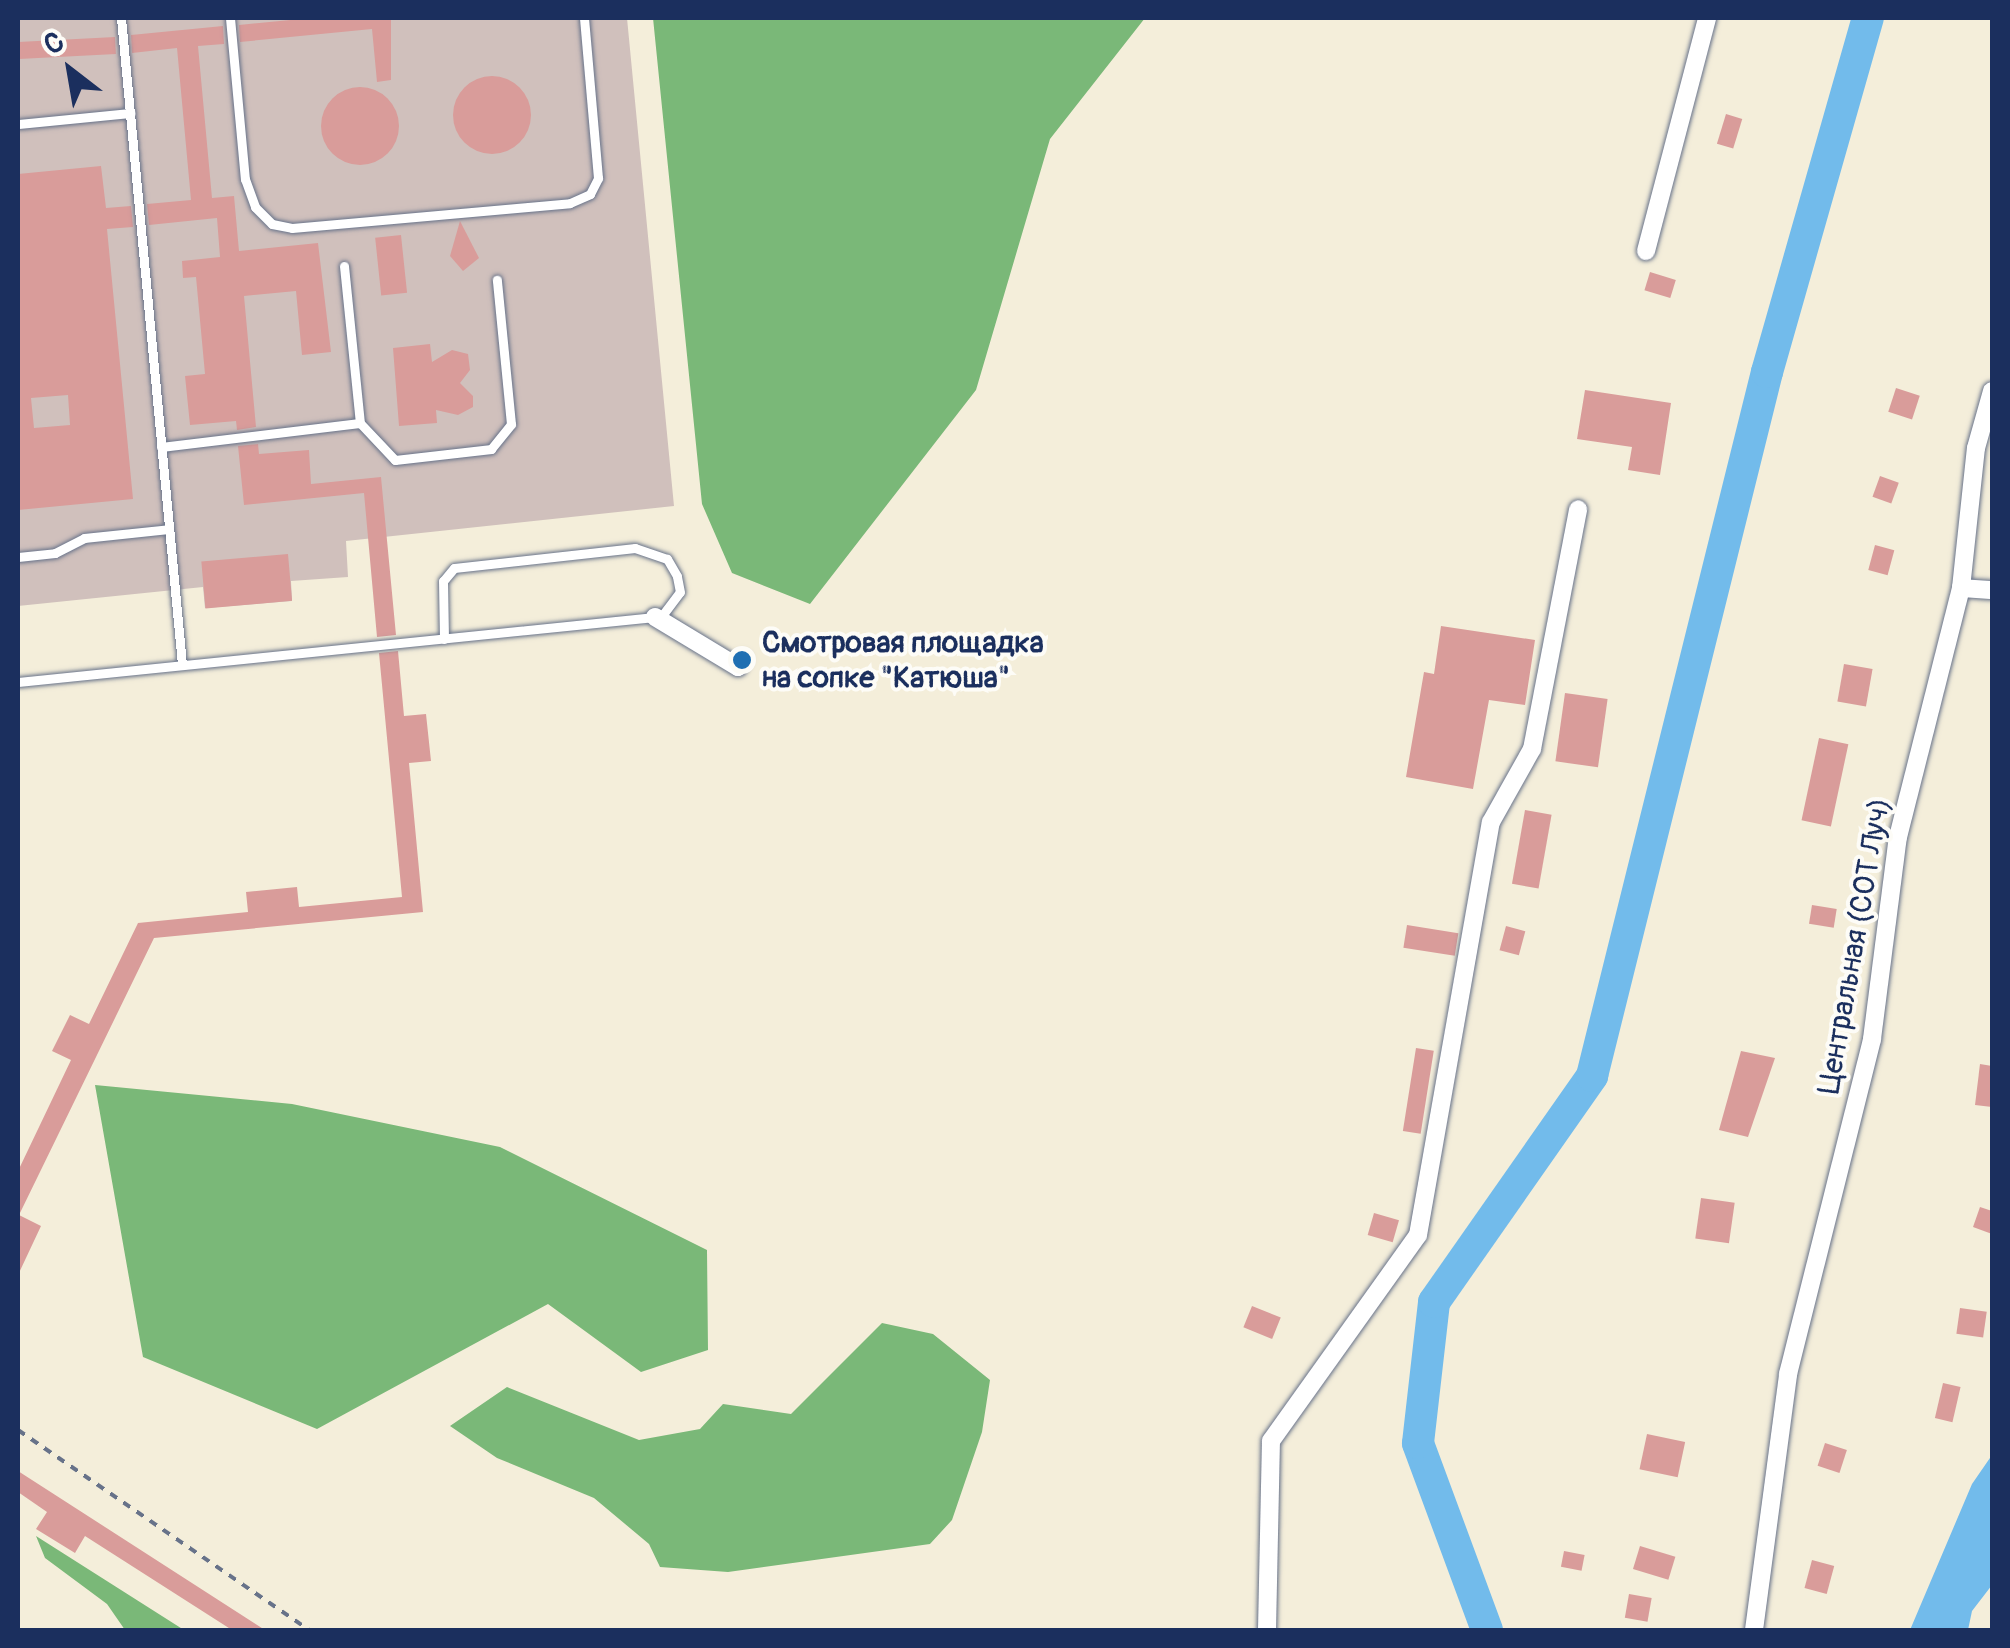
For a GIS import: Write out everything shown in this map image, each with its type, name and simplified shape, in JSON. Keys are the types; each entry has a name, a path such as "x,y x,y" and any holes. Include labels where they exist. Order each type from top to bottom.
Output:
{"street":[{"path":"1646,251 1708,18"},
{"name":"Центральная (СОТ Луч)","path":"1754,1630 1788,1374 1872,1038 1898,837 1960,588 1976,448 1992,391"},
{"path":"1267,1630 1271,1442 1418,1235 1491,822 1532,749 1578,510"},
{"path":"1960,588 1992,590"},
{"path":"655,618 738,667 742,660"}],"lane":[{"path":"121,18 182,665"},
{"path":"230,18 245,179 255,207 272,224 292,228 570,203 590,194 598,178 584,18"},
{"path":"18,124 130,113"},
{"path":"344,266 360,423 395,460 491,449 505,439 512,424 498,280"},
{"path":"161,447 360,423"},
{"path":"18,557 55,553 84,538 169,528"},
{"path":"18,682 655,618 672,609 680,592 667,559 635,548 454,568 443,580 444,639"}],"path":[{"path":"18,1430 309,1630"}],"shaded area":[{"path":"18,18 627,18 674,506 346,541 348,577 291,581 292,601 205,608 203,587 18,606"}],"green space":[{"path":"653,18 1145,18 1050,139 976,390 810,604 732,573 702,504"},
{"path":"95,1085 292,1104 500,1147 707,1250 708,1350 641,1372 548,1304 317,1429 143,1357"},
{"path":"882,1323 933,1334 990,1380 982,1432 952,1520 930,1544 728,1572 660,1567 649,1544 594,1498 497,1458 450,1426 507,1387 639,1440 700,1429 723,1404 791,1414"},
{"path":"36,1536 184,1630 125,1630 107,1604 45,1558"}],"water":[{"path":"1992,1455 1992,1585 1972,1611 1968,1630 1910,1630 1972,1484"}],"building":[{"path":"311,18 391,18 391,80 377,82 372,29 240,42 239,25"},
{"path":"223,26 224,44 198,46 212,198 234,196 239,251 318,243 331,352 302,355 296,291 244,296 256,427 237,430 236,421 190,425 185,376 205,374 196,277 183,278 182,261 220,257 217,218 149,225 147,204 191,200 177,48 132,53 131,35"},
{"path":"115,37 116,54 19,59 18,42"},
{"path":"492,76 520,87 531,115 520,143 492,154 464,143 453,115 464,87"},
{"path":"360,87 388,98 399,126 388,154 360,165 332,154 321,126 332,98"},
{"path":"1726,114 1742,119 1733,149 1717,144"},
{"path":"101,166 106,208 131,206 133,227 107,229 133,499 18,510 18,174","holes":["68,395 70,425 34,428 31,398"]},
{"path":"460,221 479,258 463,271 450,256"},
{"path":"401,235 407,293 381,295 375,238"},
{"path":"1650,272 1676,280 1670,298 1644,290"},
{"path":"430,344 432,362 452,350 468,354 470,370 460,383 473,396 473,407 458,415 436,410 437,423 399,426 393,348"},
{"path":"1896,388 1920,396 1912,420 1888,412"},
{"path":"1585,390 1671,403 1660,475 1628,470 1632,447 1577,439"},
{"path":"258,444 259,454 309,450 311,484 381,477 396,635 377,637 364,493 244,505 238,446"},
{"path":"1880,476 1899,483 1891,504 1872,497"},
{"path":"1875,545 1894,550 1888,575 1868,570"},
{"path":"288,554 292,601 205,608 201,562"},
{"path":"1441,626 1535,640 1525,705 1489,700 1473,789 1406,777 1424,672 1434,674"},
{"path":"398,651 404,716 426,714 431,761 409,763 423,912 154,938 19,1215 41,1226 18,1275 18,1171 71,1060 52,1051 70,1015 89,1024 138,923 248,912 246,892 297,887 299,907 402,897 379,653"},
{"path":"1844,664 1873,669 1866,706 1837,701"},
{"path":"1565,693 1608,699 1598,767 1555,761"},
{"path":"1819,738 1848,744 1831,826 1802,820"},
{"path":"1525,810 1552,815 1539,889 1512,884"},
{"path":"1812,905 1837,909 1834,928 1809,924"},
{"path":"1407,925 1458,933 1455,956 1403,948"},
{"path":"1506,926 1525,931 1519,955 1500,950"},
{"path":"1416,1048 1434,1051 1421,1134 1403,1131"},
{"path":"1741,1051 1775,1058 1748,1137 1719,1130"},
{"path":"1980,1064 1992,1066 1992,1107 1975,1105"},
{"path":"1701,1198 1735,1203 1729,1243 1695,1239"},
{"path":"1980,1207 1992,1211 1992,1234 1973,1227"},
{"path":"1374,1213 1399,1220 1393,1242 1368,1235"},
{"path":"1252,1306 1281,1318 1272,1339 1243,1327"},
{"path":"1960,1308 1987,1312 1983,1338 1956,1334"},
{"path":"1943,1383 1961,1387 1952,1422 1935,1418"},
{"path":"1647,1434 1685,1442 1678,1477 1640,1469"},
{"path":"1825,1443 1847,1450 1839,1473 1818,1466"},
{"path":"18,1471 265,1630 232,1630 85,1536 75,1553 36,1529 47,1512 18,1492"},
{"path":"1640,1546 1675,1557 1668,1580 1633,1569"},
{"path":"1564,1551 1585,1555 1582,1571 1561,1567"},
{"path":"1812,1560 1834,1566 1827,1594 1804,1588"},
{"path":"1629,1594 1652,1598 1647,1622 1625,1618"}],"waterway":[{"path":"1487,1630 1418,1443 1434,1302 1592,1076 1767,372 1868,18"}],"place":[{"name":"Смотровая площадка на сопке \"Катюша\"","path":"742,660"}]}
